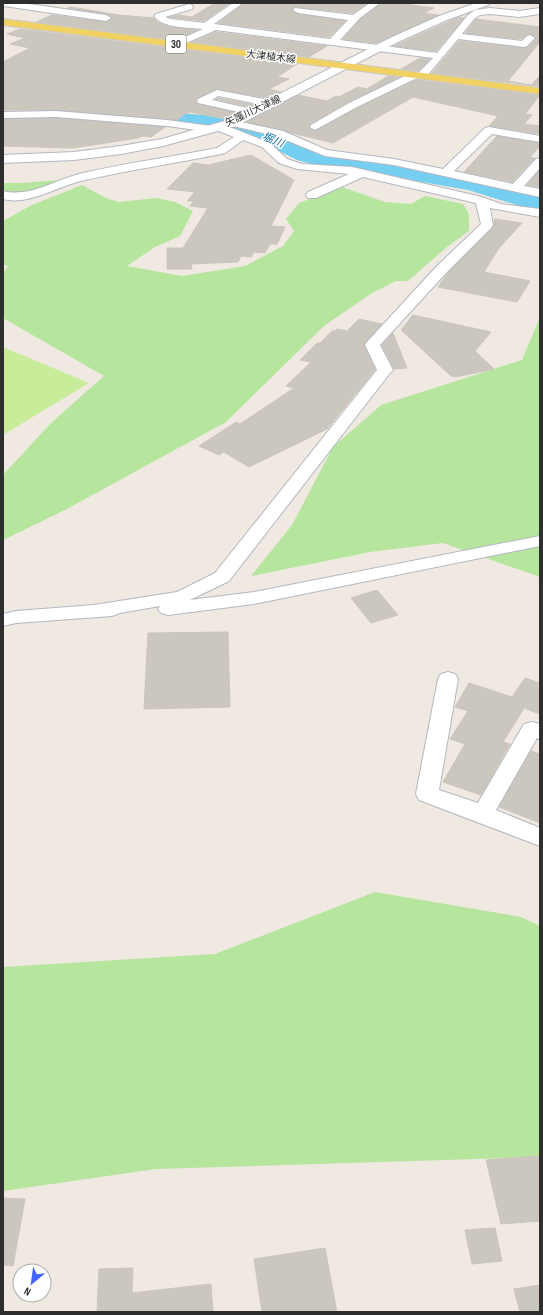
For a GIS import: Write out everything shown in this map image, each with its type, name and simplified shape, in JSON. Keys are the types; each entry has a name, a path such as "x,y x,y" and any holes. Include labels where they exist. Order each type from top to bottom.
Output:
{"main road":[{"name":"矢護川大津線","path":"3,159 74,156 122,150 163,142 232,123 376,49 443,18 485,3"},
{"name":"大津植木線","path":"5,23 540,91"}],"street":[{"path":"8,3 106,18"},
{"path":"177,44 210,26 239,3"},
{"path":"307,3 295,12 355,18"},
{"path":"332,44 355,18 376,3"},
{"path":"520,3 540,10"},
{"path":"190,8 173,11 159,16 161,19 169,22 271,33 332,44 440,56"},
{"path":"21,24 47,9"},
{"path":"315,127 353,105 418,75 440,56 471,17 478,12 490,11 520,14 540,10"},
{"path":"271,33 282,24"},
{"path":"456,36 524,44 530,38"},
{"path":"252,112 202,101 217,93 269,103"},
{"path":"3,115 56,114 231,130 266,145 283,161 301,167 352,171 482,201 499,207 540,213"},
{"path":"232,123 279,133 325,153 394,162 540,194"},
{"path":"446,173 489,130 540,139"},
{"path":"3,195 10,197 32,194 81,177 221,150 242,136"},
{"path":"516,188 540,161"},
{"path":"312,195 362,173"},
{"path":"99,610 182,597 222,578 385,370 372,345 440,270 487,225 482,201"},
{"path":"3,620 16,617 99,610 172,609 254,598 540,541"},
{"path":"448,679 427,794 540,836"},
{"path":"483,814 532,729 540,732"}],"green space":[{"path":"60,180 32,191 18,193 3,191 3,183"},
{"path":"82,185 106,198 119,202 156,198 175,202 193,211 180,236 155,247 127,266 182,276 245,266 283,246 294,231 286,219 299,203 342,187 385,202 411,204 425,196 463,204 469,214 469,231 447,247 408,281 396,281 372,293 324,326 226,422 65,510 3,540 3,475 51,423 104,376 3,318 3,274 8,266 3,264 3,221 32,205"},
{"path":"540,317 540,577 443,543 370,552 251,576 292,525 333,447 381,405 522,360"},
{"path":"3,347 89,383 3,435"},
{"path":"375,892 521,917 540,926 540,1157 156,1169 3,1191 3,967 215,954"}],"building":[{"path":"215,3 230,3 204,21 170,17 179,15 192,17"},
{"path":"245,3 367,3 353,13 295,7 292,9 292,11 298,14 345,21 329,37 218,23"},
{"path":"381,3 397,3 434,8 424,13 438,15 376,43 343,39 361,19"},
{"path":"71,7 119,15 154,18 157,22 169,27 197,30 176,40 36,22 52,15 106,22 112,19 106,14 68,8"},
{"path":"459,17 464,18 436,51 394,46"},
{"path":"476,19 540,27 540,42 508,81 529,85 432,73 459,41 524,48 528,47 536,38 530,34 521,39 465,33"},
{"path":"20,29 297,64 277,77 289,79 269,89 281,92 268,98 217,89 197,98 196,102 198,104 238,113 227,119 190,112 186,114 182,113 185,114 177,120 56,110 3,110 3,62 30,48 10,44 25,38 7,34"},
{"path":"216,32 327,46 309,57 193,42"},
{"path":"420,58 430,59 418,71 401,69"},
{"path":"388,76 399,77 348,102 310,124 309,127 316,131 358,108 417,80 540,95 525,114 532,115 524,124 540,126 540,134 489,126 498,116 413,97 333,143 247,122 298,95 327,101 336,96 339,97 358,87 367,89"},
{"path":"539,77 540,86 531,85"},
{"path":"218,98 255,105 250,107 216,99"},
{"path":"56,118 165,127 151,137 143,136 73,148 3,146 3,119"},
{"path":"497,136 540,143 540,146 530,157 535,158 512,182 464,172"},
{"path":"251,155 294,180 271,226 285,227 277,244 270,244 265,253 254,252 251,257 241,256 238,262 191,264 192,269 167,269 167,248 183,248 208,208 190,206 194,201 187,201 195,192 167,189 193,163 208,165"},
{"path":"540,170 540,187 527,185"},
{"path":"495,219 522,223 499,248 484,272 530,281 517,302 438,287 447,274 492,229"},
{"path":"413,315 491,332 475,351 494,369 456,377 451,376 401,330"},
{"path":"359,319 382,324 364,344 375,370 327,429 249,467 224,452 219,455 199,446 236,422 240,424 294,388 286,386 311,362 300,360 332,331 337,329 347,331"},
{"path":"393,333 407,368 394,369 382,345"},
{"path":"377,590 398,615 371,623 351,598"},
{"path":"228,632 230,707 144,709 148,633"},
{"path":"525,678 540,683 540,714 524,708 503,742 510,744 481,795 443,782 465,744 450,739 468,711 455,707 469,683 512,697"},
{"path":"531,751 540,754 540,823 499,807"},
{"path":"540,1156 540,1221 501,1224 486,1160"},
{"path":"3,1198 25,1199 14,1263 12,1263 12,1266 3,1265"},
{"path":"495,1228 502,1261 472,1264 465,1230"},
{"path":"325,1248 337,1312 262,1312 254,1259"},
{"path":"133,1268 132,1293 211,1284 213,1312 97,1312 99,1269"},
{"path":"540,1285 540,1312 520,1312 514,1289"}],"waterway":[{"name":"堀川","path":"3,94 73,108 136,117 204,122 263,134 306,155 318,159 382,167 472,183 540,202"}]}
